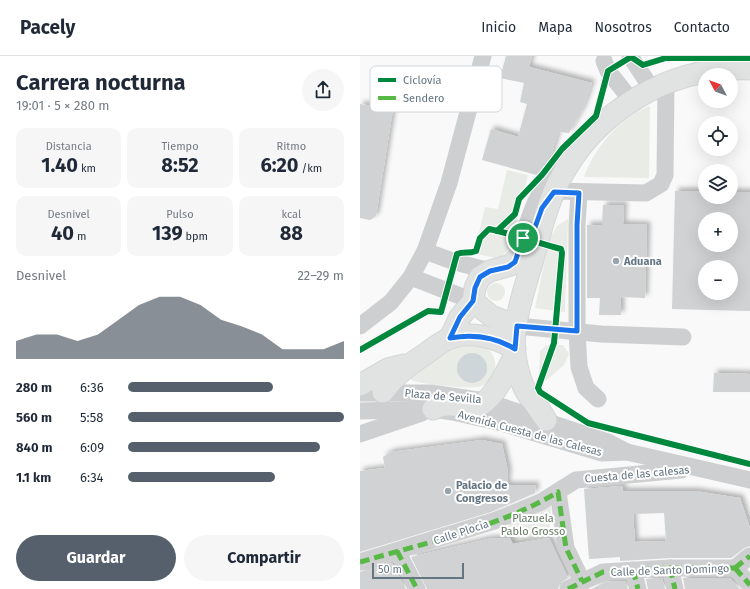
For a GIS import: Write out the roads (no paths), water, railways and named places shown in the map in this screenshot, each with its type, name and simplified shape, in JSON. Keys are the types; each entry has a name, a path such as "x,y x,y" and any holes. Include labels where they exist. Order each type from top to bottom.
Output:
{"main road":[{"path":"450,338 460,317 473,301 477,282 484,274 502,267 530,241 542,208 553,194 576,153 595,130 631,100 659,86 687,75 706,71 730,68 750,69"},
{"name":"Plaza de Sevilla","path":"546,420 539,407 524,388 515,352 517,326 523,296 553,194"},
{"path":"502,267 516,278 523,296"},
{"path":"473,301 491,316 502,322 517,326"},
{"name":"Plaza de Sevilla","path":"371,407 398,374 408,365 450,338 468,335 485,337 498,341 515,352"},
{"name":"Plaza de Sevilla","path":"485,401 498,386 515,352"},
{"name":"Plaza de Sevilla","path":"360,385 388,369 408,365"},
{"name":"Avenida Cuesta de las Calesas","path":"433,409 444,404 472,407 479,406 485,401"}],"street":[{"path":"480,66 483,56"},
{"path":"553,194 646,193 661,184 665,176 659,86 630,56"},
{"path":"604,61 608,71 631,100"},
{"path":"360,326 391,302 411,277 425,251 449,183 468,112"},
{"path":"425,251 455,262 502,267 540,191 559,169 576,153"},
{"path":"579,193 577,225 577,331 579,367 582,381 586,388 598,400"},
{"path":"411,277 473,301"},
{"path":"517,326 601,334 683,337"},
{"path":"360,393 371,407 382,416 360,433"},
{"name":"Plaza de Sevilla","path":"371,407 431,393 485,401"},
{"name":"Avenida Cuesta de las Calesas","path":"485,401 546,420 608,442 627,452 696,469 750,480"},
{"name":"Avenida Cuesta de las Calesas","path":"371,407 433,409 471,415 602,453 627,452"},
{"path":"360,433 433,409"},
{"name":"Cuesta de las calesas","path":"558,492 576,480 696,469"},
{"path":"558,492 566,548 575,585"},
{"name":"Calle Plocia","path":"360,562 494,521 541,502 558,492"},
{"path":"397,551 417,589"},
{"path":"750,556 735,568 750,585"},
{"path":"670,568 675,589"},
{"name":"Calle de Santo Domingo","path":"575,585 603,572 670,568 735,568"},
{"path":"633,570 638,589"}],"place":[{"name":"Aduana","path":"616,261"},
{"name":"Palacio de Congresos","path":"448,491"}],"park label":[{"name":"Plazuela Pablo Grosso","path":"533,524"}]}
